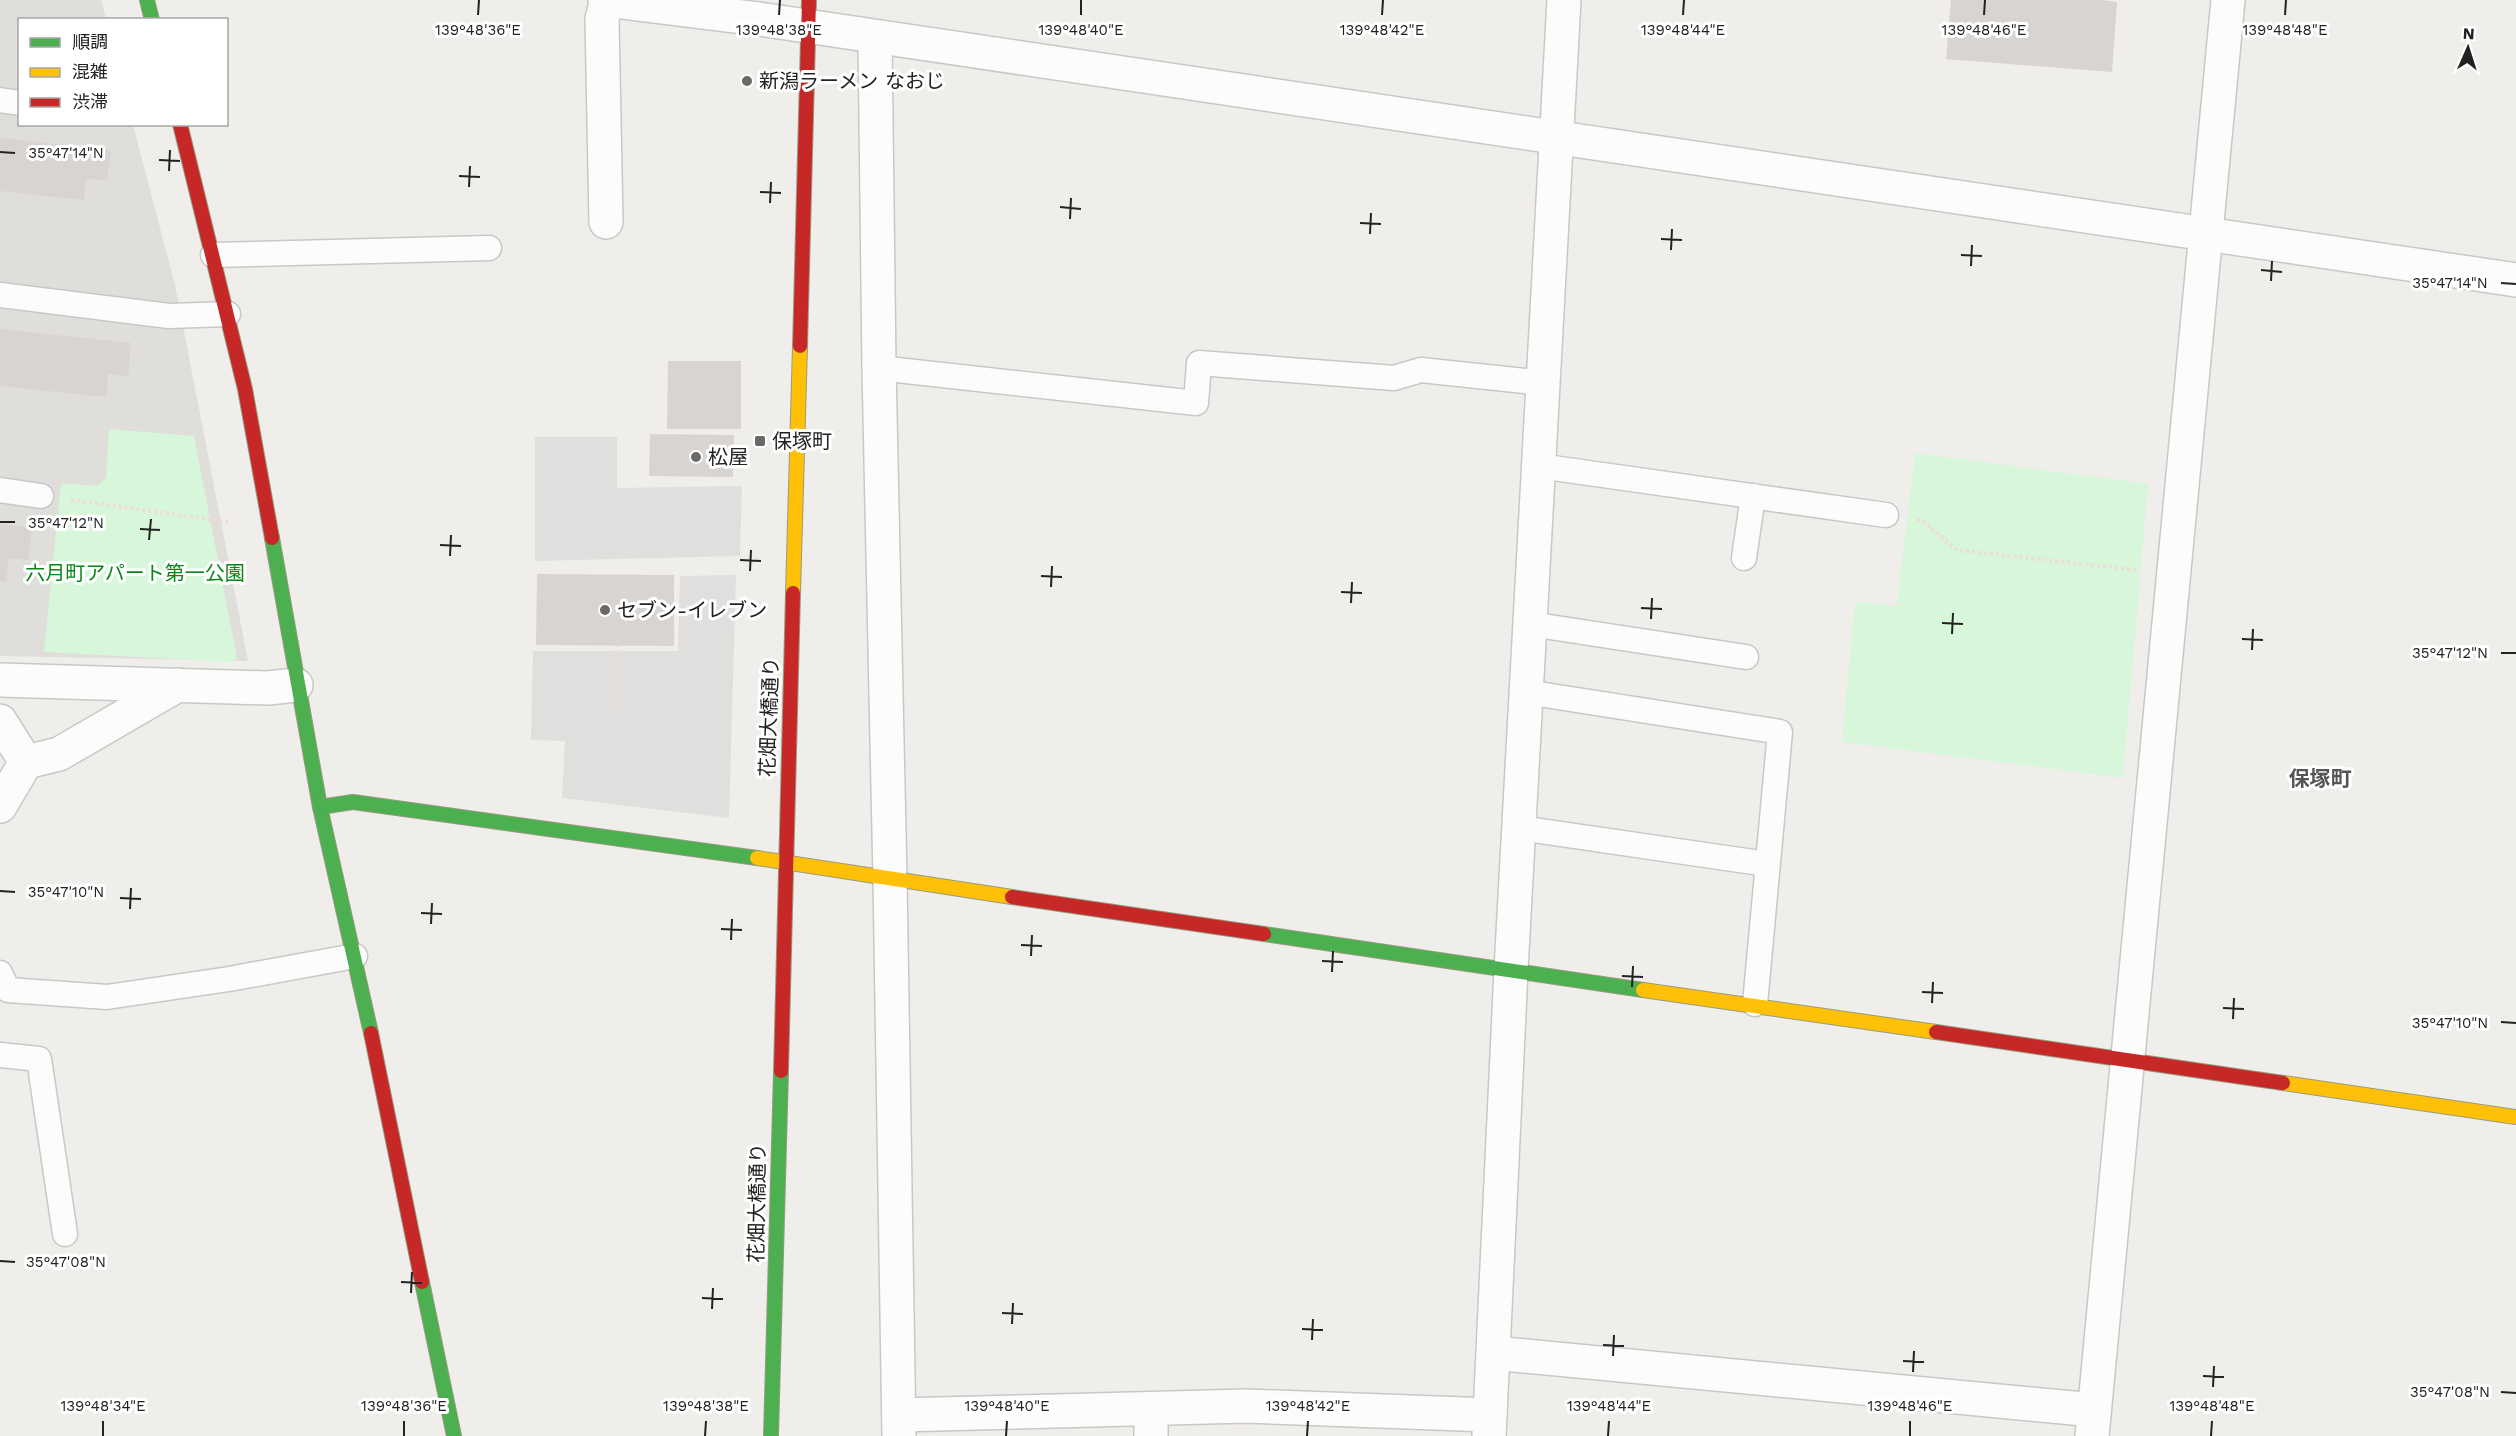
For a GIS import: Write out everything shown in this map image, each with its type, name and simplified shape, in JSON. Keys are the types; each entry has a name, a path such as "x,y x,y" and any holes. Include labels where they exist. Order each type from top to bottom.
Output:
{"street":[{"path":"147,0 152,18"},
{"path":"606,222 602,19 606,0 808,13 875,37 1557,136 1963,199 2516,280"},
{"path":"875,37 899,1425 1151,1422 1246,1406 1489,1425 1511,970 1564,0"},
{"path":"1493,1353 2093,1423 2228,0"},
{"name":"花畑大橋通り","path":"771,1436 808,13"},
{"path":"181,126 246,389 296,685 320,807 355,956 454,1436"},
{"path":"0,680 268,688 296,685"},
{"path":"0,806 26,762 59,754 178,685"},
{"path":"0,721 26,762"},
{"path":"320,807 353,802 785,862 2516,1117"}],"lane":[{"path":"0,100 18,103"},
{"path":"213,255 489,248"},
{"path":"0,295 169,316 228,314"},
{"path":"879,368 1196,403 1199,363 1394,378 1421,370 1544,383"},
{"path":"1539,466 1886,515"},
{"path":"0,490 41,496"},
{"path":"1744,558 1753,496"},
{"path":"1530,624 1746,657"},
{"path":"1526,692 1780,732 1755,1004"},
{"path":"1519,828 1767,864"},
{"path":"0,973 8,990 107,997 355,956"},
{"path":"0,1054 39,1059 65,1234"}],"path":[{"path":"41,496 237,522"},
{"path":"1886,515 1922,520 1957,550 2144,571"},
{"path":"615,707 617,645"}],"shaded area":[{"path":"0,0 101,0 106,18 18,18 18,126 133,126 175,285 248,661 0,656"},
{"path":"535,437 617,437 617,488 742,486 740,556 535,561"},
{"path":"736,575 729,818 562,798 565,741 531,740 533,651 678,651 680,576"}],"green space":[{"name":"六月町アパート第一公園","path":"109,429 194,436 237,658 231,662 44,652 61,483 97,486 106,478"},
{"path":"1915,453 2148,484 2123,778 1842,742 1855,602 1897,606"}],"building":[{"path":"1951,0 2103,0 2117,2 2112,72 1946,59"},
{"path":"0,138 111,150 107,180 86,179 84,200 0,191"},
{"path":"0,329 131,343 128,376 108,374 106,397 0,386"},
{"path":"668,361 741,361 741,429 667,429"},
{"path":"650,434 734,435 733,477 649,476"},
{"path":"0,524 32,528 28,560 9,558 6,582 0,581"},
{"name":"セブン-イレブン","path":"537,574 674,575 674,646 536,645"}],"traffic: fast":[{"path":"147,0 152,18"},
{"path":"272,538 320,807 371,1033"},
{"path":"320,807 353,802 757,858"},
{"path":"1264,934 1643,990"},
{"path":"771,1436 781,1071"},
{"path":"422,1282 454,1436"}],"traffic: slow":[{"path":"793,593 800,346"},
{"path":"757,858 1012,897"},
{"path":"1643,990 1936,1032"},
{"path":"2283,1083 2516,1117"}],"traffic: jam":[{"path":"800,346 809,0"},
{"path":"180,126 245,389 272,538"},
{"path":"781,1071 793,593"},
{"path":"1012,897 1264,934"},
{"path":"1936,1032 2283,1083"},
{"path":"371,1033 422,1282"}],"place":[{"name":"新潟ラーメン なおじ","path":"747,81"},
{"name":"保塚町","path":"760,441"},
{"name":"松屋","path":"696,457"},
{"name":"セブン-イレブン","path":"605,610"}],"district":[{"name":"保塚町","path":"2320,779"}]}
